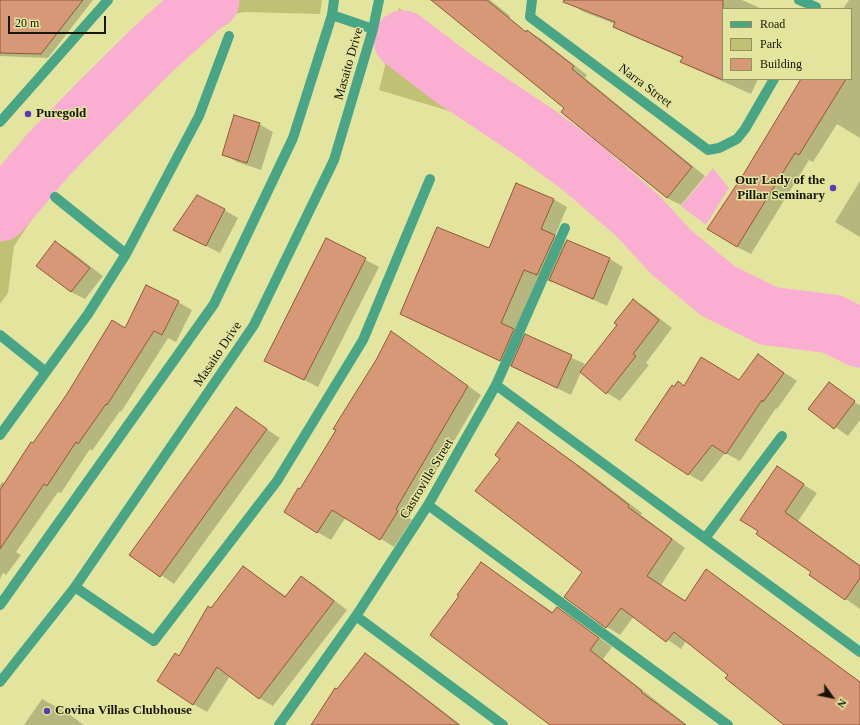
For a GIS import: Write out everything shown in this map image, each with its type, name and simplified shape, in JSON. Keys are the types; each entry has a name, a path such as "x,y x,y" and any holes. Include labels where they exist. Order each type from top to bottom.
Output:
{"street":[{"path":"0,122 108,0"},
{"path":"0,605 214,304 293,138 332,15 334,0"},
{"name":"Masaito Drive","path":"0,682 75,587 254,325 334,160 373,29 379,0"},
{"name":"Narra Street","path":"532,0 530,17 708,150 728,144 737,139 745,129 773,80"},
{"path":"799,0 817,5"},
{"path":"332,15 373,29"},
{"path":"0,435 88,314 126,254 199,116 229,36"},
{"path":"75,587 154,641 277,481 363,340 430,179"},
{"path":"55,197 126,254"},
{"name":"Castroville Street","path":"279,725 356,616 428,505 496,385 565,228"},
{"path":"0,335 46,372"},
{"path":"496,385 706,537 860,652"},
{"path":"706,537 782,436"},
{"path":"428,505 728,725"},
{"path":"356,616 504,725"}],"green space":[{"path":"178,0 322,0 320,14 245,12 215,17 86,152 44,202 14,246 8,293 0,304 0,171 112,57"},
{"path":"399,8 750,286 860,321 860,359 853,347 792,338 712,321 643,246 595,197 531,148 489,123 379,90"}],"shaded area":[{"path":"713,168 729,188 706,225 681,206"}],"building":[{"path":"0,0 83,0 41,54 0,53"},
{"path":"431,0 487,0 526,32 527,30 574,66 572,69 692,167 667,198 561,112 564,108"},
{"path":"564,0 723,0 722,80 680,62 683,57 613,27 615,22 563,2"},
{"path":"800,80 845,80 799,155 795,153 737,247 707,229 743,175"},
{"path":"234,115 260,123 247,163 222,155"},
{"path":"516,183 554,199 541,229 555,235 537,275 524,270 501,323 514,329 500,361 400,314 437,227 489,248"},
{"path":"197,195 225,209 206,246 173,230"},
{"path":"326,238 366,258 304,380 264,361"},
{"path":"567,240 610,258 593,299 549,280"},
{"path":"55,241 90,268 71,292 36,266"},
{"path":"146,285 179,301 162,335 154,331 107,405 106,404 78,444 76,442 47,486 44,484 0,549 0,490 31,442 33,443 67,394 112,320 125,328"},
{"path":"633,299 659,320 633,354 636,356 606,394 580,372 617,325 614,323"},
{"path":"391,331 468,386 396,509 398,511 380,540 332,510 317,533 284,512 336,430 333,429 376,360"},
{"path":"525,334 572,355 557,388 511,366"},
{"path":"758,354 784,373 763,402 762,400 726,454 712,445 688,475 635,440 672,385 674,387 678,381 684,386 701,357 739,380"},
{"path":"829,382 855,401 834,429 808,409"},
{"path":"236,407 267,429 160,577 129,555"},
{"path":"518,422 573,462 629,505 628,507 672,539 647,576 685,601 706,569 860,682 860,725 784,725 725,678 728,675 674,632 666,642 621,608 606,628 564,597 582,572 475,491 500,459 495,455"},
{"path":"777,466 804,484 785,512 860,566 860,578 845,600 809,575 811,572 756,534 758,531 740,520"},
{"path":"481,562 552,613 557,607 599,638 590,650 642,691 641,692 686,725 550,725 430,635 459,596 457,595"},
{"path":"243,566 285,597 301,576 334,601 259,699 217,667 193,705 157,681 175,653 179,656 208,606 211,608"},
{"path":"365,653 459,725 311,725 335,688 337,689"}],"waterway":[{"path":"0,212 49,154 96,106 151,51 202,5 210,0"},
{"path":"403,40 453,78 537,134 580,166 638,216 671,252 718,291 769,316 832,324 860,338"}],"place":[{"name":"Puregold","path":"28,114"},
{"name":"Our Lady of the Pillar Seminary","path":"833,188"},
{"name":"Covina Villas Clubhouse","path":"47,711"}]}
